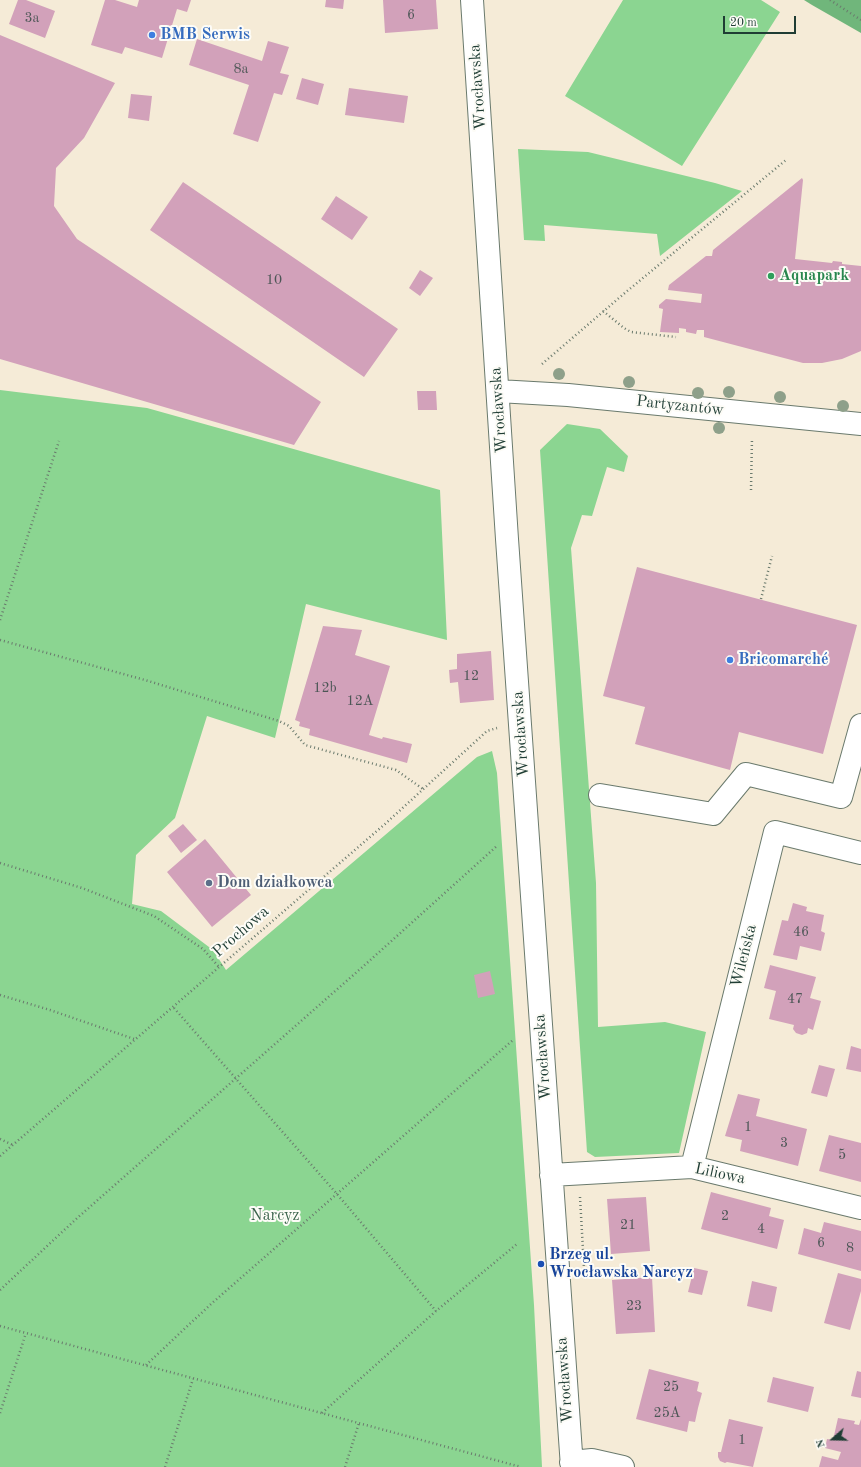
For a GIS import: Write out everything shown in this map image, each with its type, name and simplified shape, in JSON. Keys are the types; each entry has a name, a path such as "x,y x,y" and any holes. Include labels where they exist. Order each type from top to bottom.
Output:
{"street":[{"name":"Wrocławska","path":"472,0 571,1465"},
{"name":"Partyzantów","path":"498,391 568,395 861,424"},
{"path":"600,796 713,814 746,774 841,797 861,725"},
{"name":"Wileńska","path":"692,1166 775,832 861,853"},
{"name":"Liliowa","path":"551,1175 692,1166 861,1208"},
{"path":"571,1465 592,1460 623,1467"}],"path":[{"path":"830,0 861,20"},
{"path":"542,364 603,311 786,160"},
{"path":"603,311 631,332 676,337"},
{"path":"751,490 752,438"},
{"path":"0,620 58,441"},
{"path":"761,599 772,556"},
{"path":"0,640 145,680 279,721 289,726 305,745 396,770 423,789"},
{"name":"Prochowa","path":"0,1156 385,824 487,731 521,723"},
{"path":"0,1290 75,1220 367,963 498,845"},
{"path":"0,864 82,888 154,916 203,949 219,967"},
{"path":"0,995 50,1010 134,1040"},
{"path":"174,1008 337,1194 436,1311"},
{"path":"146,1366 211,1304 513,1040"},
{"path":"0,1139 13,1145"},
{"path":"322,1413 436,1311 517,1244"},
{"path":"0,1326 521,1467"},
{"path":"0,1413 25,1336"},
{"path":"165,1467 193,1379"},
{"path":"345,1467 359,1423"}],"green space":[{"path":"623,0 761,0 780,12 682,166 565,96"},
{"path":"804,0 861,0 861,33 812,5"},
{"path":"518,149 588,152 742,191 660,256 657,234 544,225 545,241 524,240"},
{"name":"Narcyz","path":"0,390 147,408 440,490 447,640 306,604 275,738 207,716 175,818 136,855 132,904 161,911 213,950 226,970 477,757 492,751 497,773 534,1305 542,1467 0,1467"},
{"path":"567,424 600,429 628,456 624,472 607,467 592,516 582,515 571,548 596,883 598,1027 665,1022 706,1032 679,1153 595,1157 587,1152 540,450"}],"building":[{"path":"18,0 26,0 55,11 45,38 9,24"},
{"path":"105,0 115,0 137,7 139,0 191,0 187,12 177,9 162,58 125,47 122,54 91,45"},
{"path":"326,0 344,0 343,9 325,7"},
{"path":"383,0 436,0 438,29 385,33"},
{"path":"0,35 115,83 84,138 56,168 54,206 77,239 321,402 294,445 0,359"},
{"path":"197,39 262,61 268,41 289,47 280,73 289,75 282,95 274,93 258,142 233,134 249,85 189,65"},
{"path":"302,78 324,84 318,105 296,99"},
{"path":"349,88 408,96 404,123 345,115"},
{"path":"131,94 152,96 149,121 128,118"},
{"name":"Aquapark","path":"802,178 795,259 832,263 833,261 842,262 842,264 861,266 861,351 842,359 822,363 803,363 704,337 704,330 697,330 696,334 686,332 686,329 679,328 679,333 660,332 663,309 659,308 659,305 666,299 701,303 702,294 668,290 669,285 706,256 712,256 713,250"},
{"path":"183,182 398,329 364,377 150,230"},
{"path":"336,196 368,217 352,240 321,219"},
{"path":"420,270 433,278 420,296 409,288"},
{"path":"417,391 436,391 437,410 418,410"},
{"name":"Bricomarché","path":"637,567 857,625 823,754 739,732 730,770 635,744 645,707 603,696"},
{"path":"323,626 362,630 355,655 390,666 369,735 382,739 383,737 412,744 407,763 309,735 310,729 299,726 300,722 295,720"},
{"path":"491,651 494,700 460,703 458,682 450,683 449,670 457,669 457,654"},
{"path":"183,824 197,840 181,853 168,836"},
{"name":"Dom działkowca","path":"205,839 251,895 212,927 167,872"},
{"path":"793,903 807,907 806,911 824,915 821,931 825,933 821,951 800,946 797,960 773,955 782,920 788,921"},
{"path":"770,965 816,977 810,998 821,1001 813,1030 808,1028 807,1033 802,1035 796,1033 793,1029 794,1025 769,1019 776,991 764,988"},
{"path":"490,971 495,994 478,998 474,975"},
{"path":"851,1046 861,1049 861,1072 846,1069"},
{"path":"819,1065 835,1069 827,1097 811,1093"},
{"path":"738,1094 760,1099 756,1116 807,1129 798,1166 740,1151 742,1140 725,1136"},
{"path":"829,1135 861,1143 861,1182 819,1171"},
{"path":"711,1192 771,1208 769,1216 784,1220 777,1249 701,1229"},
{"path":"646,1197 650,1251 611,1254 607,1199"},
{"path":"824,1222 861,1231 861,1271 798,1254 804,1228 821,1233"},
{"path":"694,1268 708,1271 702,1295 688,1292"},
{"path":"838,1273 861,1279 861,1291 850,1330 824,1323"},
{"path":"652,1277 655,1332 616,1334 612,1280"},
{"path":"752,1281 777,1287 772,1312 747,1306"},
{"path":"649,1369 699,1382 697,1391 702,1393 695,1422 689,1421 687,1432 636,1419"},
{"path":"857,1371 861,1372 861,1398 851,1396"},
{"path":"773,1377 814,1387 808,1412 767,1402"},
{"path":"838,1418 855,1421 854,1424 859,1425 861,1419 861,1467 819,1467 822,1456 838,1460 841,1452 825,1448 827,1439 833,1440"},
{"path":"729,1419 763,1427 753,1467 727,1462 725,1463 720,1461 718,1457 718,1452 721,1452"}],"place":[{"name":"BMB Serwis","path":"152,35"},
{"name":"Aquapark","path":"771,276"},
{"name":"Bricomarché","path":"730,660"},
{"name":"Dom działkowca","path":"209,883"},
{"name":"Brzeg ul. Wrocławska Narcyz","path":"541,1264"}]}
